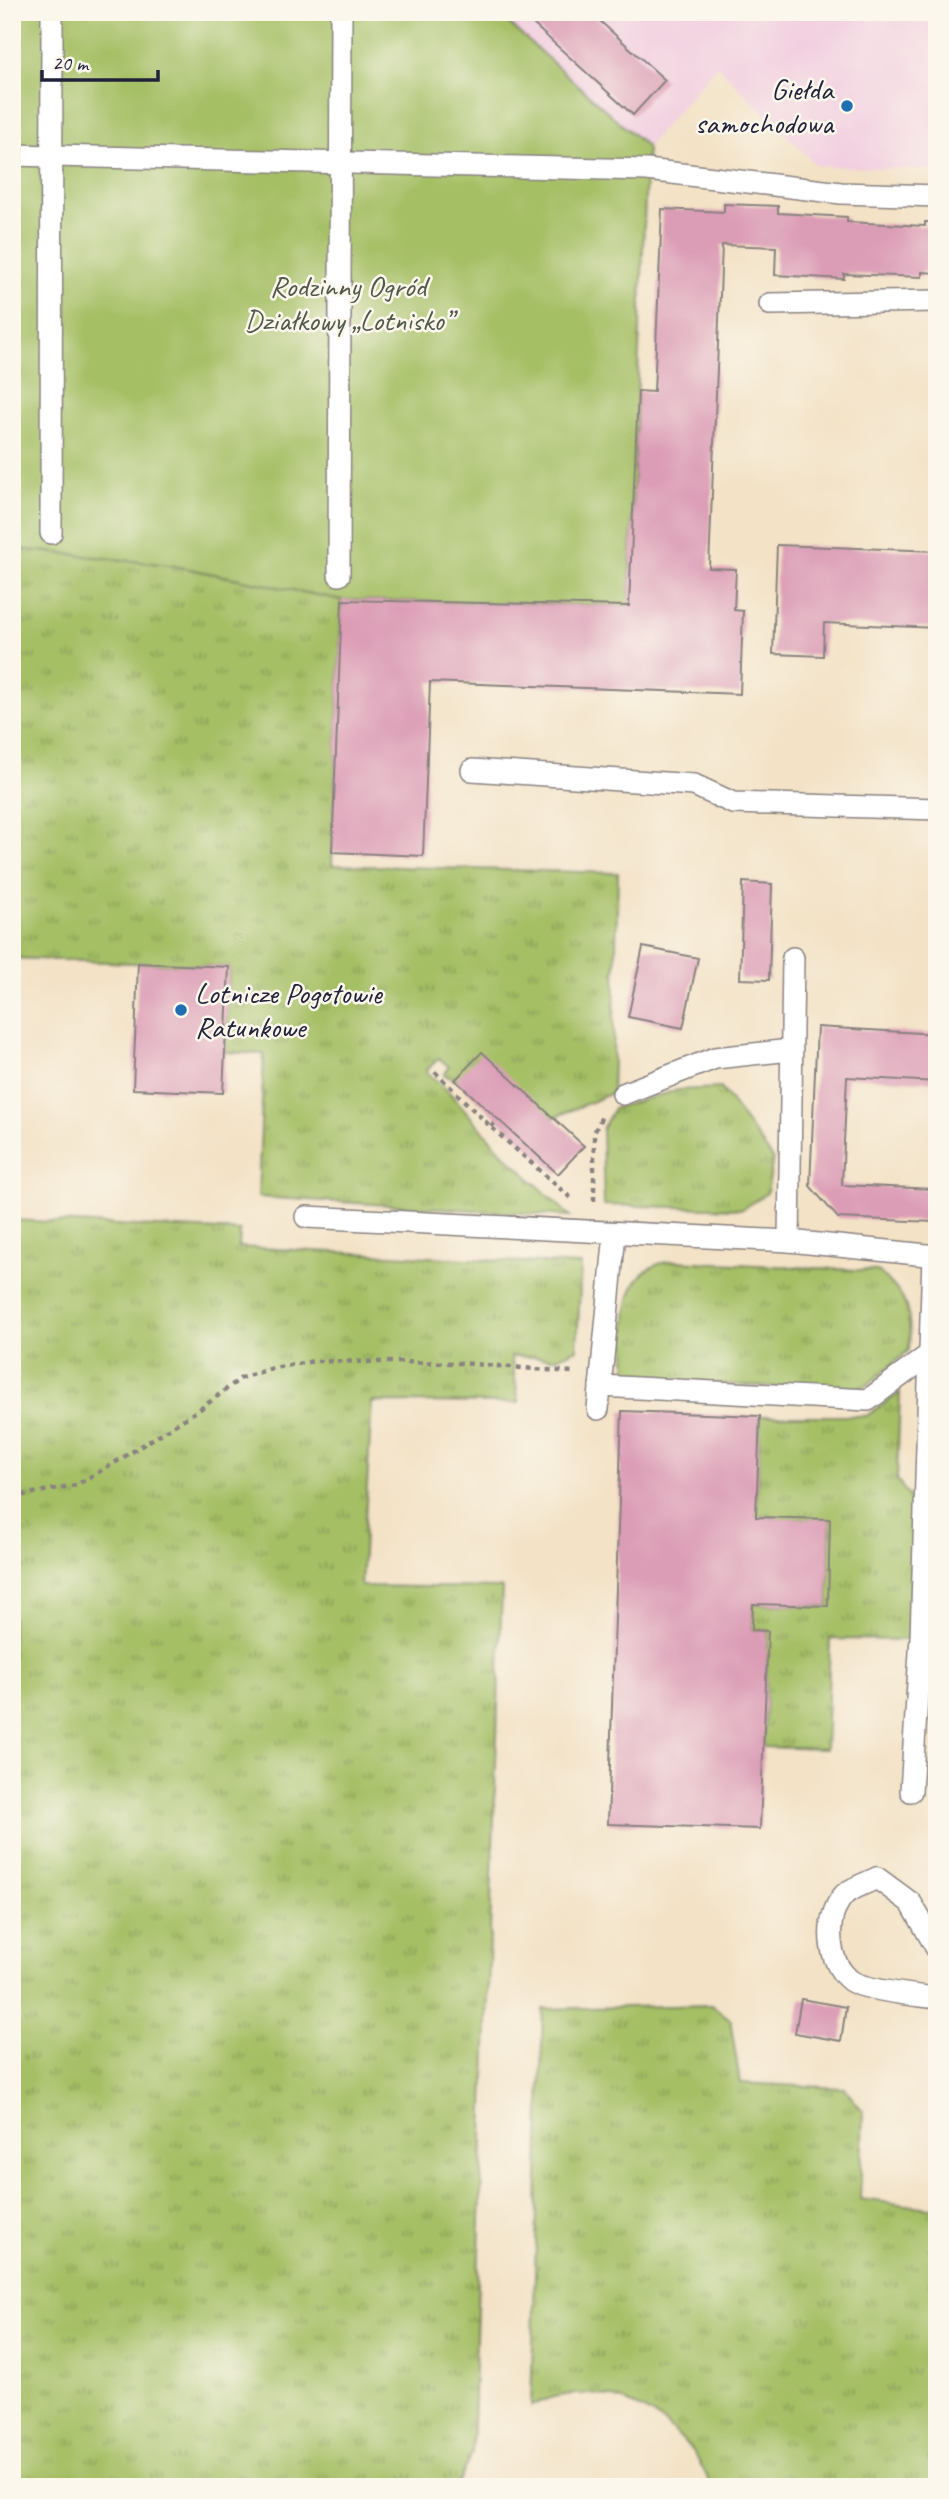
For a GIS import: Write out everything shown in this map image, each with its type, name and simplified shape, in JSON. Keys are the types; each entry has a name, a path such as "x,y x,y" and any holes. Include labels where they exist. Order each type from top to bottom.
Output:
{"lane":[{"path":"51,533 52,12"},
{"path":"338,575 341,12"},
{"path":"12,155 647,170 841,192 937,196"},
{"path":"770,304 937,301"},
{"path":"472,770 694,785 733,803 937,809"},
{"path":"789,1241 793,958"},
{"path":"623,1094 715,1058 791,1050"},
{"path":"306,1217 601,1228 789,1241 935,1256 921,1637 911,1791"},
{"path":"598,1409 601,1380 601,1228"},
{"path":"601,1380 868,1400 930,1354"},
{"path":"937,1949 911,1903 877,1878 843,1895 830,1926 834,1961 852,1982 899,1994 937,1998"}],"path":[{"path":"435,1072 601,1228"},
{"path":"601,1228 594,1133 607,1106 623,1094"},
{"path":"491,1127 498,1119"},
{"path":"12,1497 76,1485 192,1414 241,1378 273,1368 315,1361 461,1363 601,1380"}],"shaded area":[{"name":"Giełda samochodowa","path":"496,12 937,12 937,170 817,166 717,65 647,147"}],"green space":[{"name":"Rodzinny Ogród Działkowy „Lotnisko”","path":"12,12 496,12 647,147 629,606 342,600 170,565 12,548"},
{"path":"12,548 170,565 342,600 332,865 618,873 612,1093 553,1118 444,1075 449,1067 439,1058 426,1071 449,1092 501,1151 570,1216 258,1197 264,1054 225,1052 229,967 12,958"},
{"path":"721,1088 773,1159 767,1193 742,1209 604,1205 602,1129 614,1108 678,1090"},
{"path":"12,1220 240,1231 239,1247 581,1265 577,1349 557,1358 511,1356 519,1403 372,1402 361,1586 502,1588 472,2454 455,2487 12,2487"},
{"path":"674,1261 877,1271 896,1288 906,1306 910,1325 909,1350 866,1386 833,1390 627,1379 626,1324 632,1289 641,1275 655,1265"},
{"path":"900,1393 897,1479 913,1503 911,1640 830,1639 826,1749 763,1747 768,1631 752,1630 753,1604 828,1606 830,1520 756,1517 760,1416 866,1416"},
{"path":"712,2005 730,2019 740,2083 844,2088 863,2111 860,2199 937,2209 937,2487 711,2487 699,2462 683,2440 638,2407 612,2398 585,2394 558,2396 531,2406 543,2009"}],"building":[{"path":"520,12 590,12 665,80 633,115"},
{"path":"724,204 778,206 778,213 847,217 847,222 925,226 925,222 937,222 937,273 922,272 922,277 844,274 844,279 775,275 776,247 722,245 709,568 736,569 734,610 743,611 740,694 430,682 423,856 332,852 342,600 629,606 638,391 654,392 662,209 724,212"},
{"path":"777,545 937,551 937,628 824,623 823,656 773,654"},
{"path":"743,882 772,884 769,980 740,979"},
{"path":"643,947 698,958 683,1028 628,1017"},
{"name":"Lotnicze Pogotowie Ratunkowe","path":"138,963 229,967 223,1093 133,1089"},
{"path":"817,1027 937,1034 937,1082 847,1077 842,1185 936,1189 934,1222 838,1218 810,1186"},
{"path":"482,1052 584,1146 558,1174 455,1080"},
{"path":"622,1411 760,1416 756,1517 830,1519 828,1606 753,1604 752,1630 768,1631 760,1829 608,1824"},
{"path":"801,1999 846,2007 841,2041 795,2033"}],"place":[{"name":"Giełda samochodowa","path":"847,106"},
{"name":"Lotnicze Pogotowie Ratunkowe","path":"181,1010"}]}
